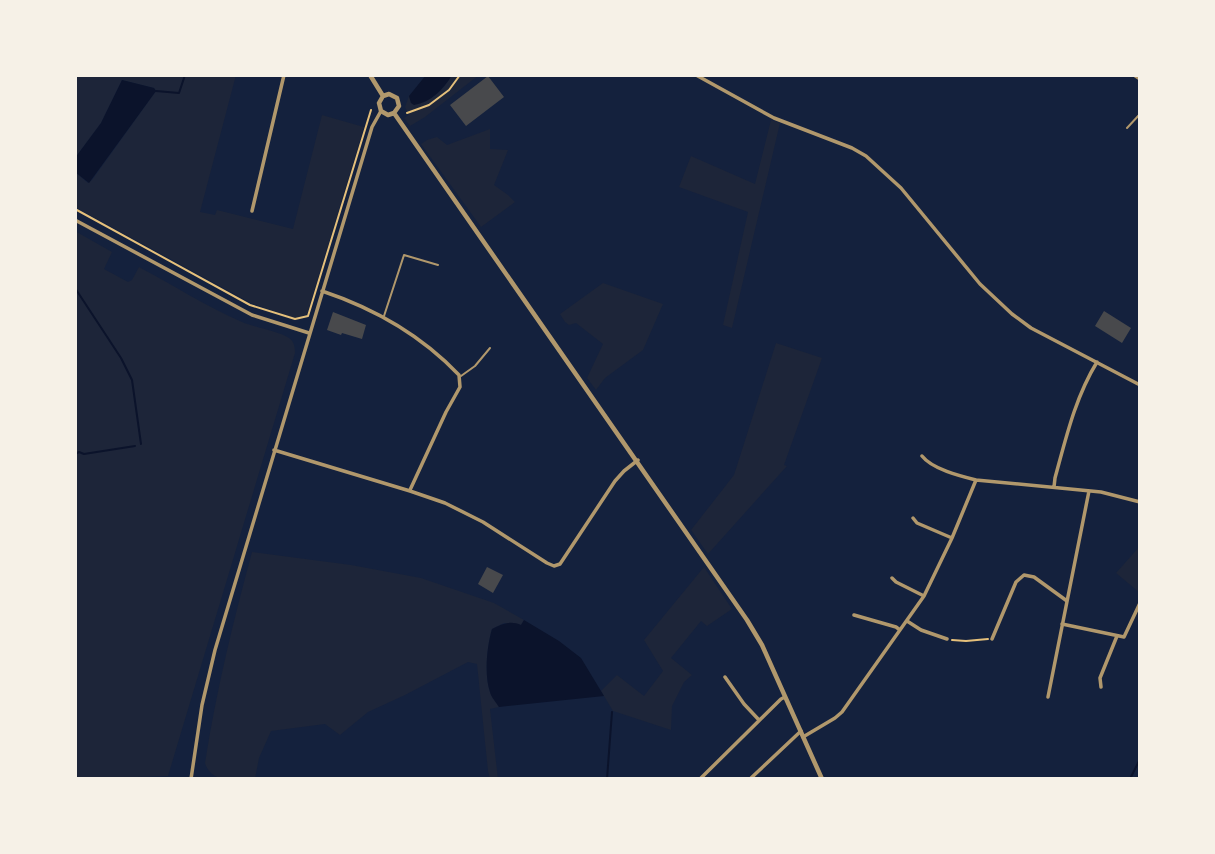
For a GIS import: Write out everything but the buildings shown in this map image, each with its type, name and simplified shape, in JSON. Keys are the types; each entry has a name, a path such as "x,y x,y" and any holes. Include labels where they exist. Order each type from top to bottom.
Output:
{"street":[{"path":"252,211 284,75"},
{"path":"370,75 383,96"},
{"path":"696,75 774,118 866,156 883,169 907,195 980,284 1001,305 1031,328 1140,385"},
{"path":"191,778 212,661 322,291 373,123 381,111 379,103 383,96 389,94 397,98 399,106 394,113 381,111"},
{"path":"394,113 638,460 755,633 822,779"},
{"path":"75,220 252,315 310,333"},
{"path":"322,291 384,317 427,347 460,377 460,387 410,491"},
{"path":"1054,487 1073,414 1097,362"},
{"path":"274,450 410,491 463,511 554,566 560,564 615,481 638,460"},
{"path":"922,456 930,464 976,480 1089,491 1140,502"},
{"path":"750,779 802,734 838,716 924,596 976,480"},
{"path":"1048,696 1089,491"},
{"path":"913,518 917,523 952,538"},
{"path":"992,639 1020,577 1031,575 1067,601"},
{"path":"892,578 924,596"},
{"path":"1062,624 1124,637 1140,603"},
{"path":"854,615 900,630"},
{"path":"907,621 924,632 947,639"},
{"path":"1101,687 1100,678 1117,635"},
{"path":"725,677 759,720"},
{"path":"700,779 785,697"}],"lane":[{"path":"1127,128 1140,114"},
{"path":"384,317 404,255 438,265"},
{"path":"460,377 475,366 490,348"}],"path":[{"path":"407,113 429,105 449,90 460,75"},
{"path":"75,209 250,305 295,319 303,318 308,316 371,110"},
{"path":"947,639 992,639"}],"shaded area":[{"path":"75,75 236,75 200,212 215,215 217,210 293,229 322,115 364,127 307,314 293,318 251,303 75,207 75,172 88,183 92,180 156,91 154,88 122,80 101,123 75,158"},
{"path":"426,75 452,75 436,94 414,105 409,96"},
{"path":"452,75 479,75 410,126 404,118 409,115 405,107 409,96 411,103 430,98 444,87"},
{"path":"122,80 154,88 156,91 89,183 75,172 75,158 101,123"},
{"path":"771,120 780,123 732,328 723,325 748,212 679,187 691,156 755,184"},
{"path":"490,129 490,149 508,150 494,185 515,202 481,227 421,144 437,137 447,145"},
{"path":"75,231 112,252 104,269 128,282 139,267 229,316 285,336 294,346 295,353 168,776 75,779"},
{"path":"603,283 663,304 643,350 605,378 596,390 587,378 603,344 576,323 569,325 560,314"},
{"path":"776,343 822,358 784,465 787,466 708,554 691,530 734,475"},
{"path":"1140,546 1140,593 1116,573"},
{"path":"252,552 351,565 421,578 494,603 524,620 521,625 504,623 492,629 489,644 488,685 499,707 490,709 498,779 490,779 488,771 477,664 468,662 368,712 340,735 325,724 271,731 259,758 255,779 233,780 213,775 205,763 209,736"},
{"path":"704,567 732,609 707,626 701,621 671,658 692,675 684,682 672,706 671,730 613,711 601,691 617,675 644,696 663,671 644,640"},
{"path":"524,620 581,658 604,696 499,707 491,694 487,677 492,629 510,623 521,625"}],"waterway":[{"path":"156,91 179,93 185,75"},
{"path":"75,288 121,358 132,380 141,444"},
{"path":"75,454 135,446"},
{"path":"607,779 612,712"},
{"path":"1130,779 1140,759"}]}
